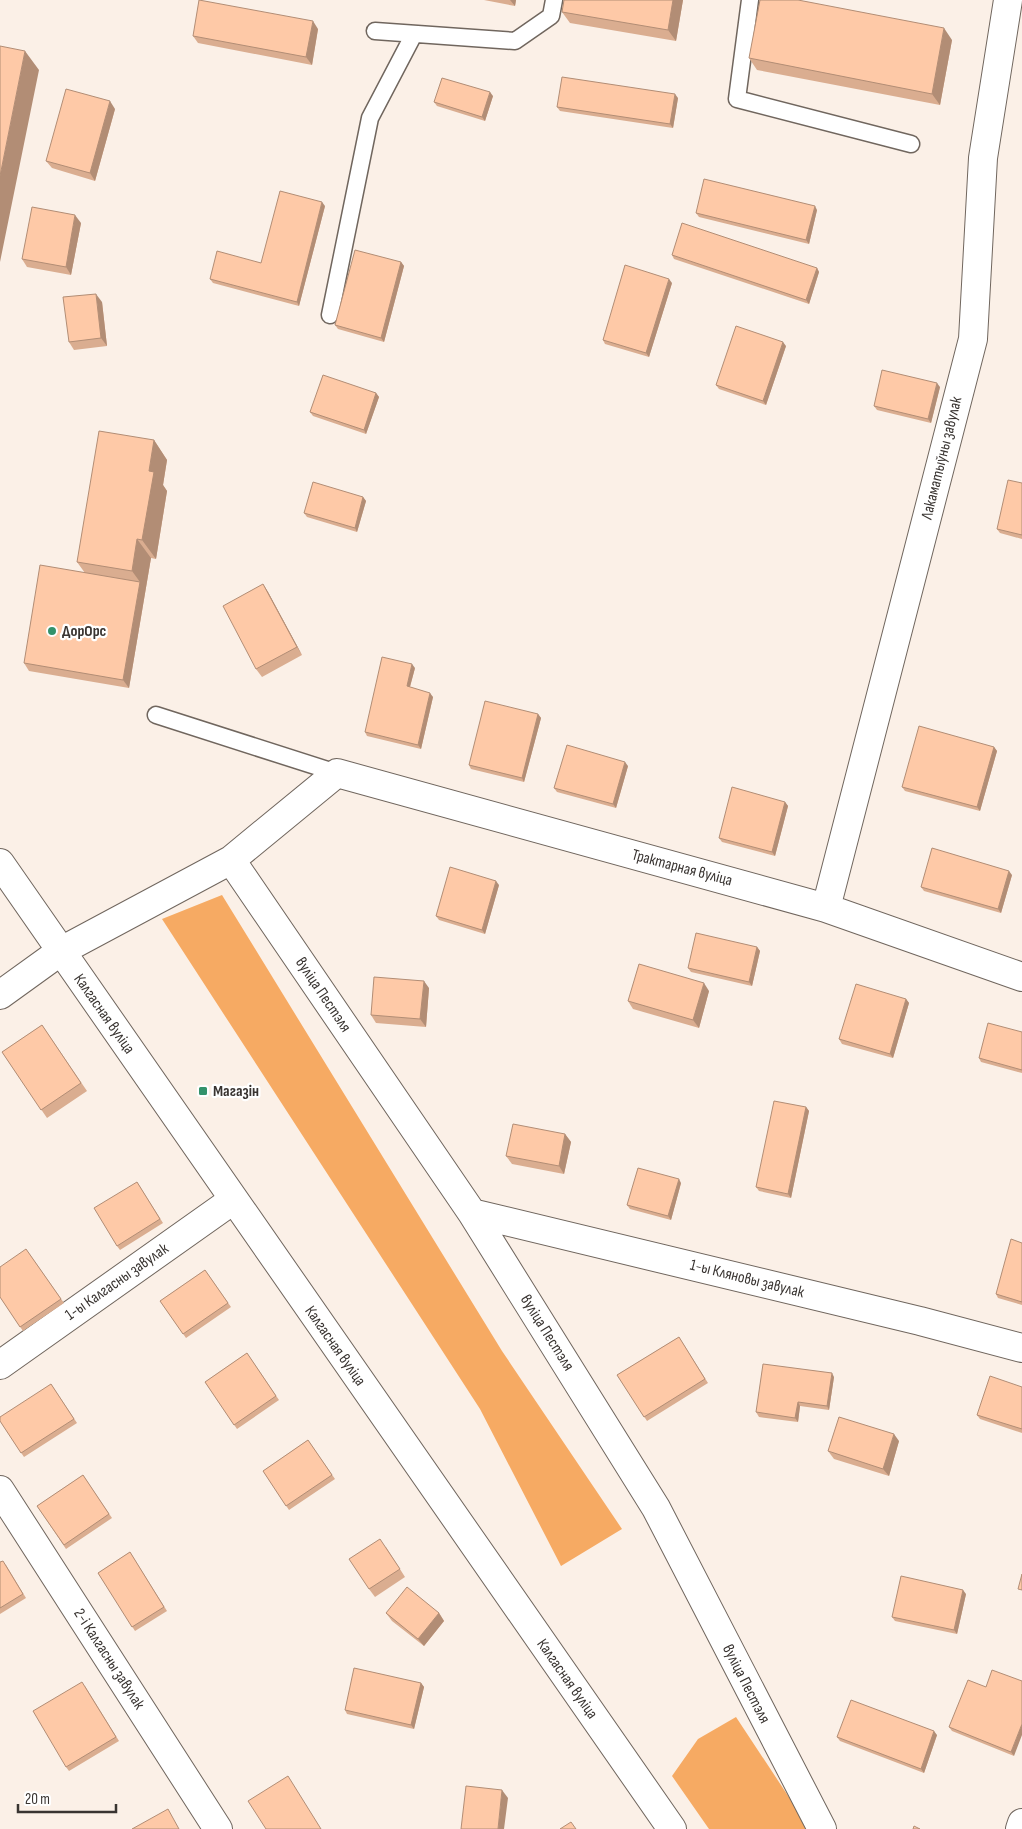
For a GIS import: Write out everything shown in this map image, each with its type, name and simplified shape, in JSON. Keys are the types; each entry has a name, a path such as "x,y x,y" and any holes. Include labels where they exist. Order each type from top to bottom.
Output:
{"street":[{"name":"Лакаматыўны завулак","path":"826,908 973,339 983,158 1008,0"},
{"name":"Трактарная вуліца","path":"337,773 826,908 1022,978"},
{"path":"0,995 61,951 231,860 337,773"},
{"name":"вуліца Пестэля","path":"231,860 472,1213 656,1508 822,1829"},
{"name":"Калгасная вуліца","path":"0,863 672,1829"},
{"name":"1-ы Калгасны завулак","path":"0,1366 233,1200"},
{"name":"1-ы Кляновы завулак","path":"472,1213 920,1321 1022,1348"},
{"name":"2-і Калгасны завулак","path":"0,1490 218,1829"},
{"path":"1020,1829 1022,1823"}],"lane":[{"path":"375,31 515,41 552,16 554,0"},
{"path":"750,0 737,99 911,144"},
{"path":"330,316 370,118 414,34"},
{"path":"156,715 337,773"}],"shaded area":[{"path":"222,895 502,1351 622,1529 561,1566 480,1409 162,919"},
{"path":"736,1717 810,1829 709,1829 672,1776 698,1739"}],"building":[{"path":"199,0 313,21 306,57 193,36"},
{"path":"564,0 673,0 668,30 562,12"},
{"path":"760,0 798,0 944,28 932,94 749,58"},
{"path":"0,46 25,51 0,176"},
{"path":"562,77 675,94 670,124 557,107"},
{"path":"442,78 490,92 482,117 434,102"},
{"path":"66,89 110,101 90,173 46,161"},
{"path":"704,179 815,206 806,240 696,213"},
{"path":"280,191 322,202 297,302 210,279 217,251 261,263"},
{"path":"32,207 75,215 66,267 22,259"},
{"path":"682,223 817,268 806,300 672,255"},
{"path":"355,250 401,262 381,338 335,325"},
{"path":"625,265 669,279 646,353 603,340"},
{"path":"96,294 101,338 69,342 63,297"},
{"path":"736,326 783,342 763,401 716,385"},
{"path":"882,370 937,383 928,419 874,406"},
{"path":"323,375 376,393 364,430 310,412"},
{"path":"99,431 154,440 149,471 154,472 142,540 137,539 132,571 77,562"},
{"path":"1008,480 1022,483 1022,535 997,529"},
{"path":"313,482 363,497 355,528 304,513"},
{"path":"40,565 140,582 123,680 24,663"},
{"path":"263,584 297,647 256,669 223,606"},
{"path":"382,657 412,664 407,686 430,693 418,745 365,732"},
{"path":"485,701 538,714 522,778 469,765"},
{"path":"919,726 994,747 977,807 902,787"},
{"path":"567,745 625,762 613,804 554,788"},
{"path":"732,787 785,802 772,852 719,838"},
{"path":"932,848 1009,871 998,909 921,887"},
{"path":"450,867 496,881 482,930 436,916"},
{"path":"696,933 757,947 749,982 688,968"},
{"path":"639,964 704,983 693,1020 628,1001"},
{"path":"374,977 424,981 420,1019 371,1015"},
{"path":"856,984 906,999 890,1054 839,1039"},
{"path":"988,1023 1022,1032 1022,1070 979,1058"},
{"path":"42,1025 81,1083 41,1110 2,1052"},
{"path":"774,1101 806,1107 788,1194 756,1187"},
{"path":"513,1124 565,1134 559,1166 506,1156"},
{"path":"638,1168 679,1179 668,1216 627,1205"},
{"path":"137,1182 160,1219 117,1246 94,1208"},
{"path":"1011,1239 1022,1243 1022,1302 996,1294"},
{"path":"26,1249 61,1299 20,1327 0,1297 0,1267"},
{"path":"205,1270 228,1303 183,1334 160,1301"},
{"path":"679,1337 705,1379 644,1417 617,1375"},
{"path":"247,1353 276,1396 234,1425 205,1382"},
{"path":"763,1364 832,1373 827,1406 798,1402 795,1418 756,1412"},
{"path":"990,1376 1022,1387 1022,1429 977,1415"},
{"path":"51,1384 74,1419 21,1453 0,1421 0,1417"},
{"path":"839,1417 894,1434 883,1469 828,1451"},
{"path":"308,1440 332,1475 286,1506 263,1471"},
{"path":"83,1475 109,1514 64,1545 37,1506"},
{"path":"380,1539 400,1569 369,1589 349,1559"},
{"path":"130,1552 164,1607 132,1627 98,1573"},
{"path":"3,1561 23,1594 0,1608 0,1562"},
{"path":"1022,1574 1022,1590 1018,1589"},
{"path":"901,1576 963,1590 954,1630 892,1617"},
{"path":"407,1587 439,1613 418,1639 386,1613"},
{"path":"354,1668 421,1683 411,1725 345,1710"},
{"path":"992,1670 1022,1681 1022,1724 1011,1752 949,1727 968,1680 986,1687"},
{"path":"82,1682 116,1737 66,1767 33,1711"},
{"path":"851,1700 934,1731 921,1769 837,1737"},
{"path":"288,1776 321,1829 266,1829 248,1801"},
{"path":"466,1786 502,1790 498,1829 461,1829"},
{"path":"168,1809 179,1829 132,1829"},
{"path":"571,1822 576,1829 560,1829"}],"place":[{"name":"ДорОрс","path":"52,631"},
{"name":"Магазін","path":"203,1091"}]}
